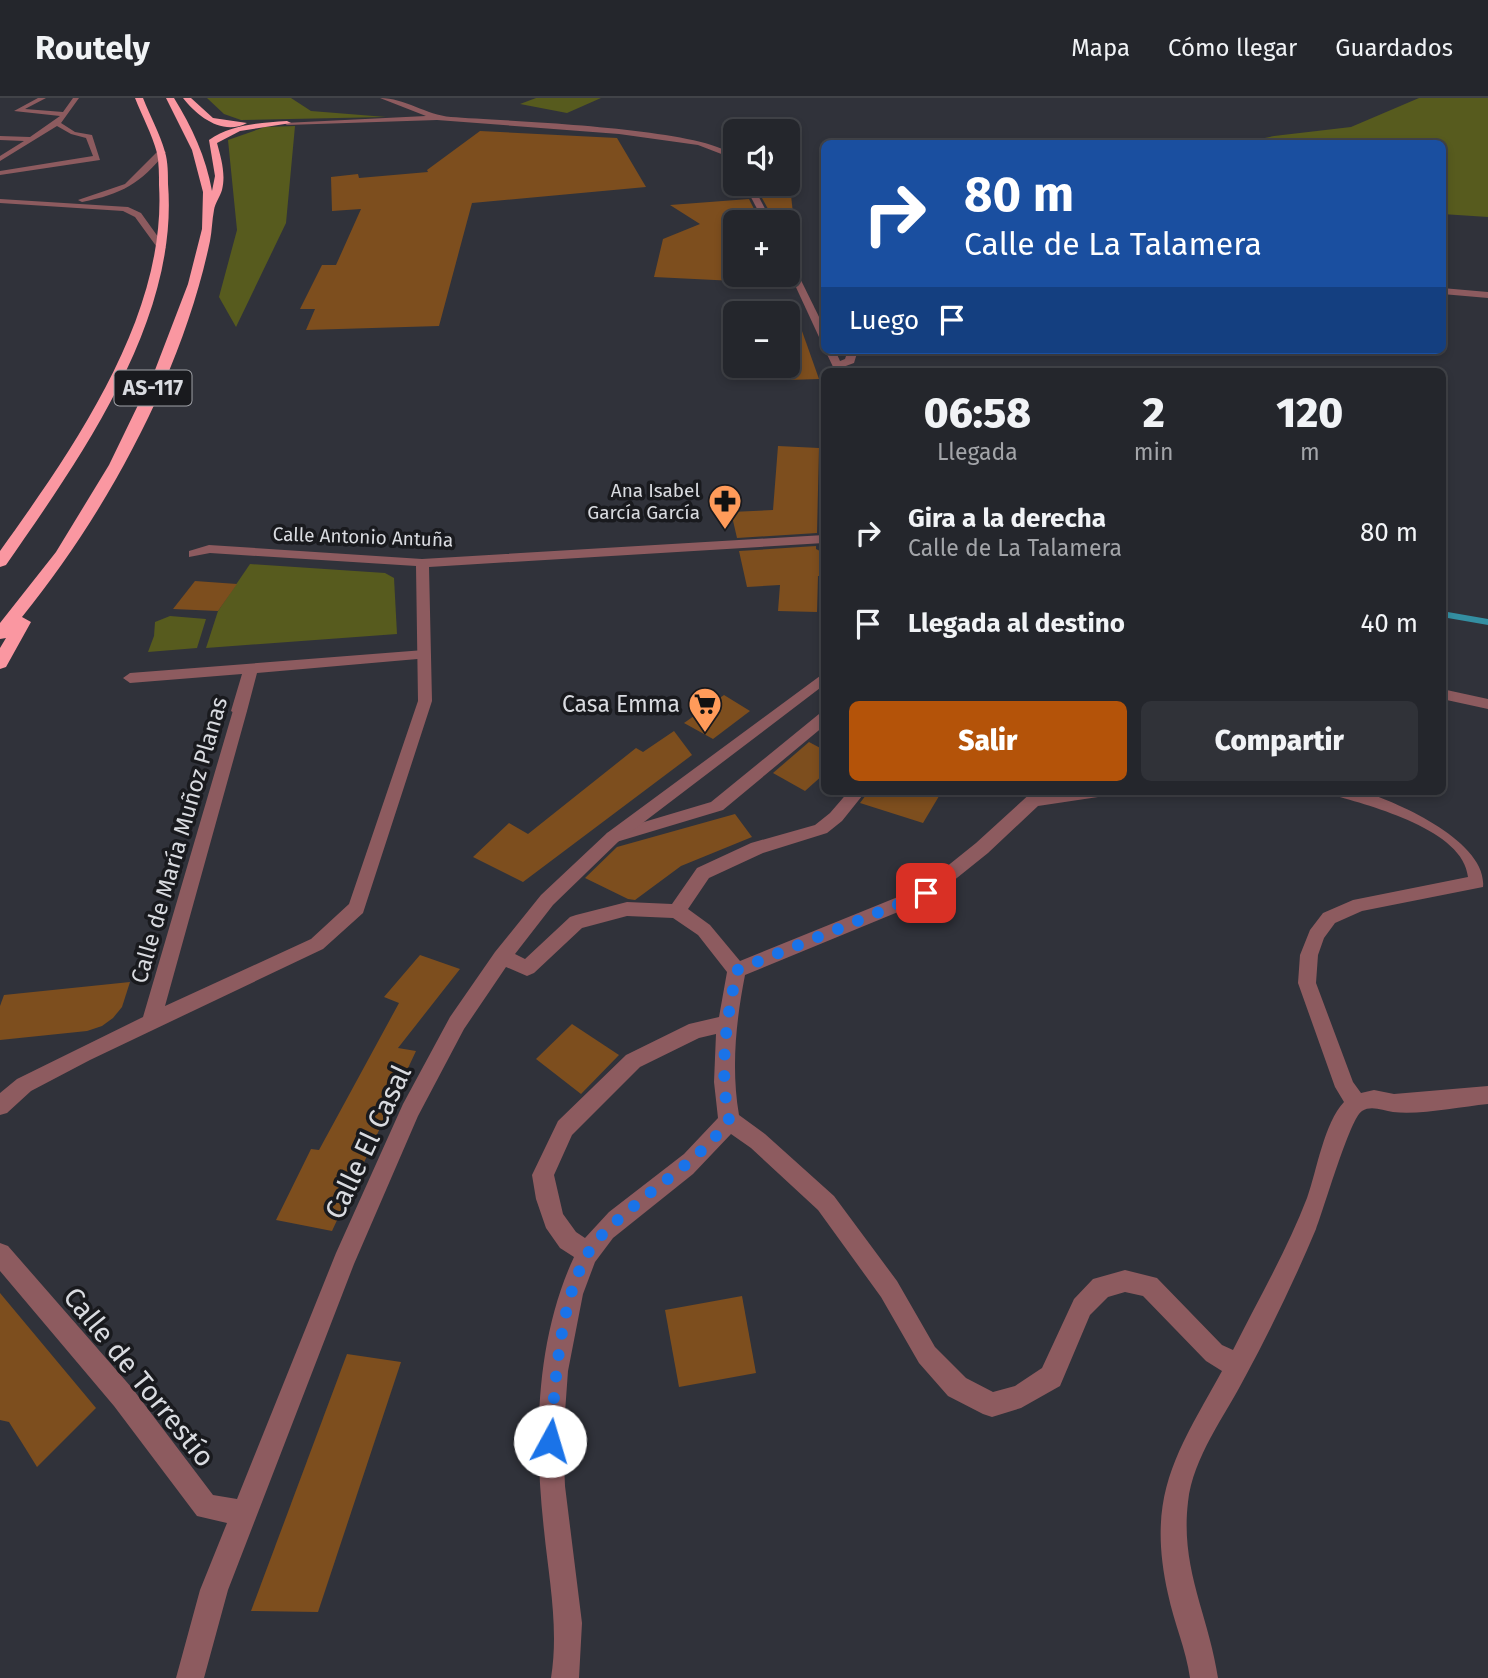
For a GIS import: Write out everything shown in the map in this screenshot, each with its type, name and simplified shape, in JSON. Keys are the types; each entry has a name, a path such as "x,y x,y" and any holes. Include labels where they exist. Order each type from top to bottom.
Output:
{"highway":[{"name":"AS-117","path":"0,562 41,504 125,359 155,284 167,205 167,171 150,117 139,98"},
{"name":"AS-117","path":"0,634 62,554 106,483 170,351 196,276 209,208 197,148 184,119 170,98"},
{"path":"187,98 201,116 212,121 287,123"},
{"path":"209,208 220,189 219,167 212,142 220,135 236,130 287,123"},
{"path":"0,663 62,554"}],"street":[{"path":"43,98 17,111 64,114"},
{"path":"43,113 70,98 76,98"},
{"path":"0,159 56,123 76,98"},
{"path":"383,98 437,118"},
{"path":"287,123 437,118 676,139 723,151"},
{"path":"0,173 97,158 89,137 73,133 56,123"},
{"path":"0,138 31,139"},
{"path":"27,205 83,200 122,189 137,182 162,152"},
{"path":"0,201 27,205 125,209 138,215 162,248"},
{"path":"800,287 821,331"},
{"path":"1446,291 1488,295"},
{"path":"840,368 850,361 852,354"},
{"name":"Calle Antonio Antuña","path":"194,554 209,549 422,563 821,540"},
{"path":"0,1106 24,1085 83,1054 317,944 357,908 425,701 422,563"},
{"path":"130,678 424,655"},
{"name":"Calle de María Muñoz Planas","path":"151,1023 251,669"},
{"name":"Calle El Casal","path":"190,1678 214,1590 344,1261 411,1111 457,1023 502,957 547,900 613,837 821,680"},
{"path":"1446,695 1488,704"},
{"name":"Calle El Casal","path":"613,837 718,806 821,720"},
{"path":"677,911 703,873 757,848 821,829 836,817 855,795"},
{"path":"737,970 926,893 1040,795"},
{"path":"1354,795 1391,805 1455,829 1476,844 1488,862 1486,873 1477,883 1359,905 1329,918 1316,935 1309,955 1307,983 1345,1087 1356,1103"},
{"path":"502,957 527,968 576,922 627,909 677,911 705,930 737,970"},
{"path":"737,970 725,1024 724,1095 729,1120 758,1141 826,1203 889,1289 927,1356 957,1387 992,1405 1021,1396 1051,1377 1082,1307 1101,1287 1125,1281 1149,1286 1214,1353 1238,1366"},
{"path":"588,1253 568,1240 554,1220 547,1199 543,1175 565,1128 633,1061 696,1030 725,1024"},
{"path":"1204,1678 1200,1649 1182,1596 1173,1542 1175,1500 1188,1457 1238,1366 1301,1237 1317,1200 1344,1116 1356,1103 1374,1099 1394,1103 1488,1095"},
{"path":"565,1678 570,1631 557,1531 550,1441 560,1349 576,1279 588,1253 627,1211 714,1140 729,1120"},
{"name":"Calle de Torrestío","path":"0,1254 123,1397 206,1507 245,1513"}],"green space":[{"path":"207,98 291,98 311,111 386,117 241,120 224,114"},
{"path":"536,98 601,98 567,113 520,104"},
{"path":"1419,98 1488,98 1488,217 1446,214 1446,140 1255,140 1351,127"},
{"path":"295,126 286,223 236,327 219,297 237,230 228,140 265,127"},
{"path":"250,564 385,573 394,578 397,634 206,648 218,611"},
{"path":"170,616 206,619 197,648 148,652 154,636 155,622"}],"building":[{"path":"480,131 617,138 646,187 472,203 439,326 306,330 315,309 300,309 322,265 336,265 361,209 332,211 331,177 358,174 359,178 428,172 427,170"},
{"path":"791,196 793,210 769,210 762,198"},
{"path":"749,199 754,210 723,210 723,280 654,277 663,239 700,224 670,205"},
{"path":"800,325 819,379 788,380 800,378"},
{"path":"778,446 819,448 817,533 737,538 731,512 773,510"},
{"path":"816,546 821,552 817,612 778,611 780,585 747,587 739,551"},
{"path":"195,581 237,584 218,611 173,609"},
{"path":"724,695 750,711 713,739 684,723"},
{"path":"674,731 692,755 523,882 473,857 509,823 528,834 636,748 643,752"},
{"path":"809,742 821,748 821,777 805,791 773,773"},
{"path":"866,795 940,795 923,823 860,803"},
{"path":"735,814 752,837 681,866 635,900 585,878 617,847"},
{"path":"420,955 460,969 398,1048 416,1051 332,1231 276,1220 311,1149 319,1150 399,1003 384,997"},
{"path":"130,982 122,1007 102,1026 87,1031 0,1040 0,1006 4,995"},
{"path":"572,1024 619,1055 581,1094 536,1059"},
{"path":"0,1293 96,1408 37,1467 9,1422 0,1420"},
{"path":"742,1296 756,1373 679,1387 665,1310"},
{"path":"347,1354 401,1362 318,1612 251,1611"}],"waterway":[{"path":"1446,615 1488,622"}],"place":[{"name":"Ana Isabel García García","path":"725,531"},
{"name":"Casa Emma","path":"705,734"}],"route":[{"path":"550,1441 560,1349 576,1279 588,1253 596,1241 627,1211 714,1140 729,1120 724,1095 725,1024 737,970 926,893"}]}
